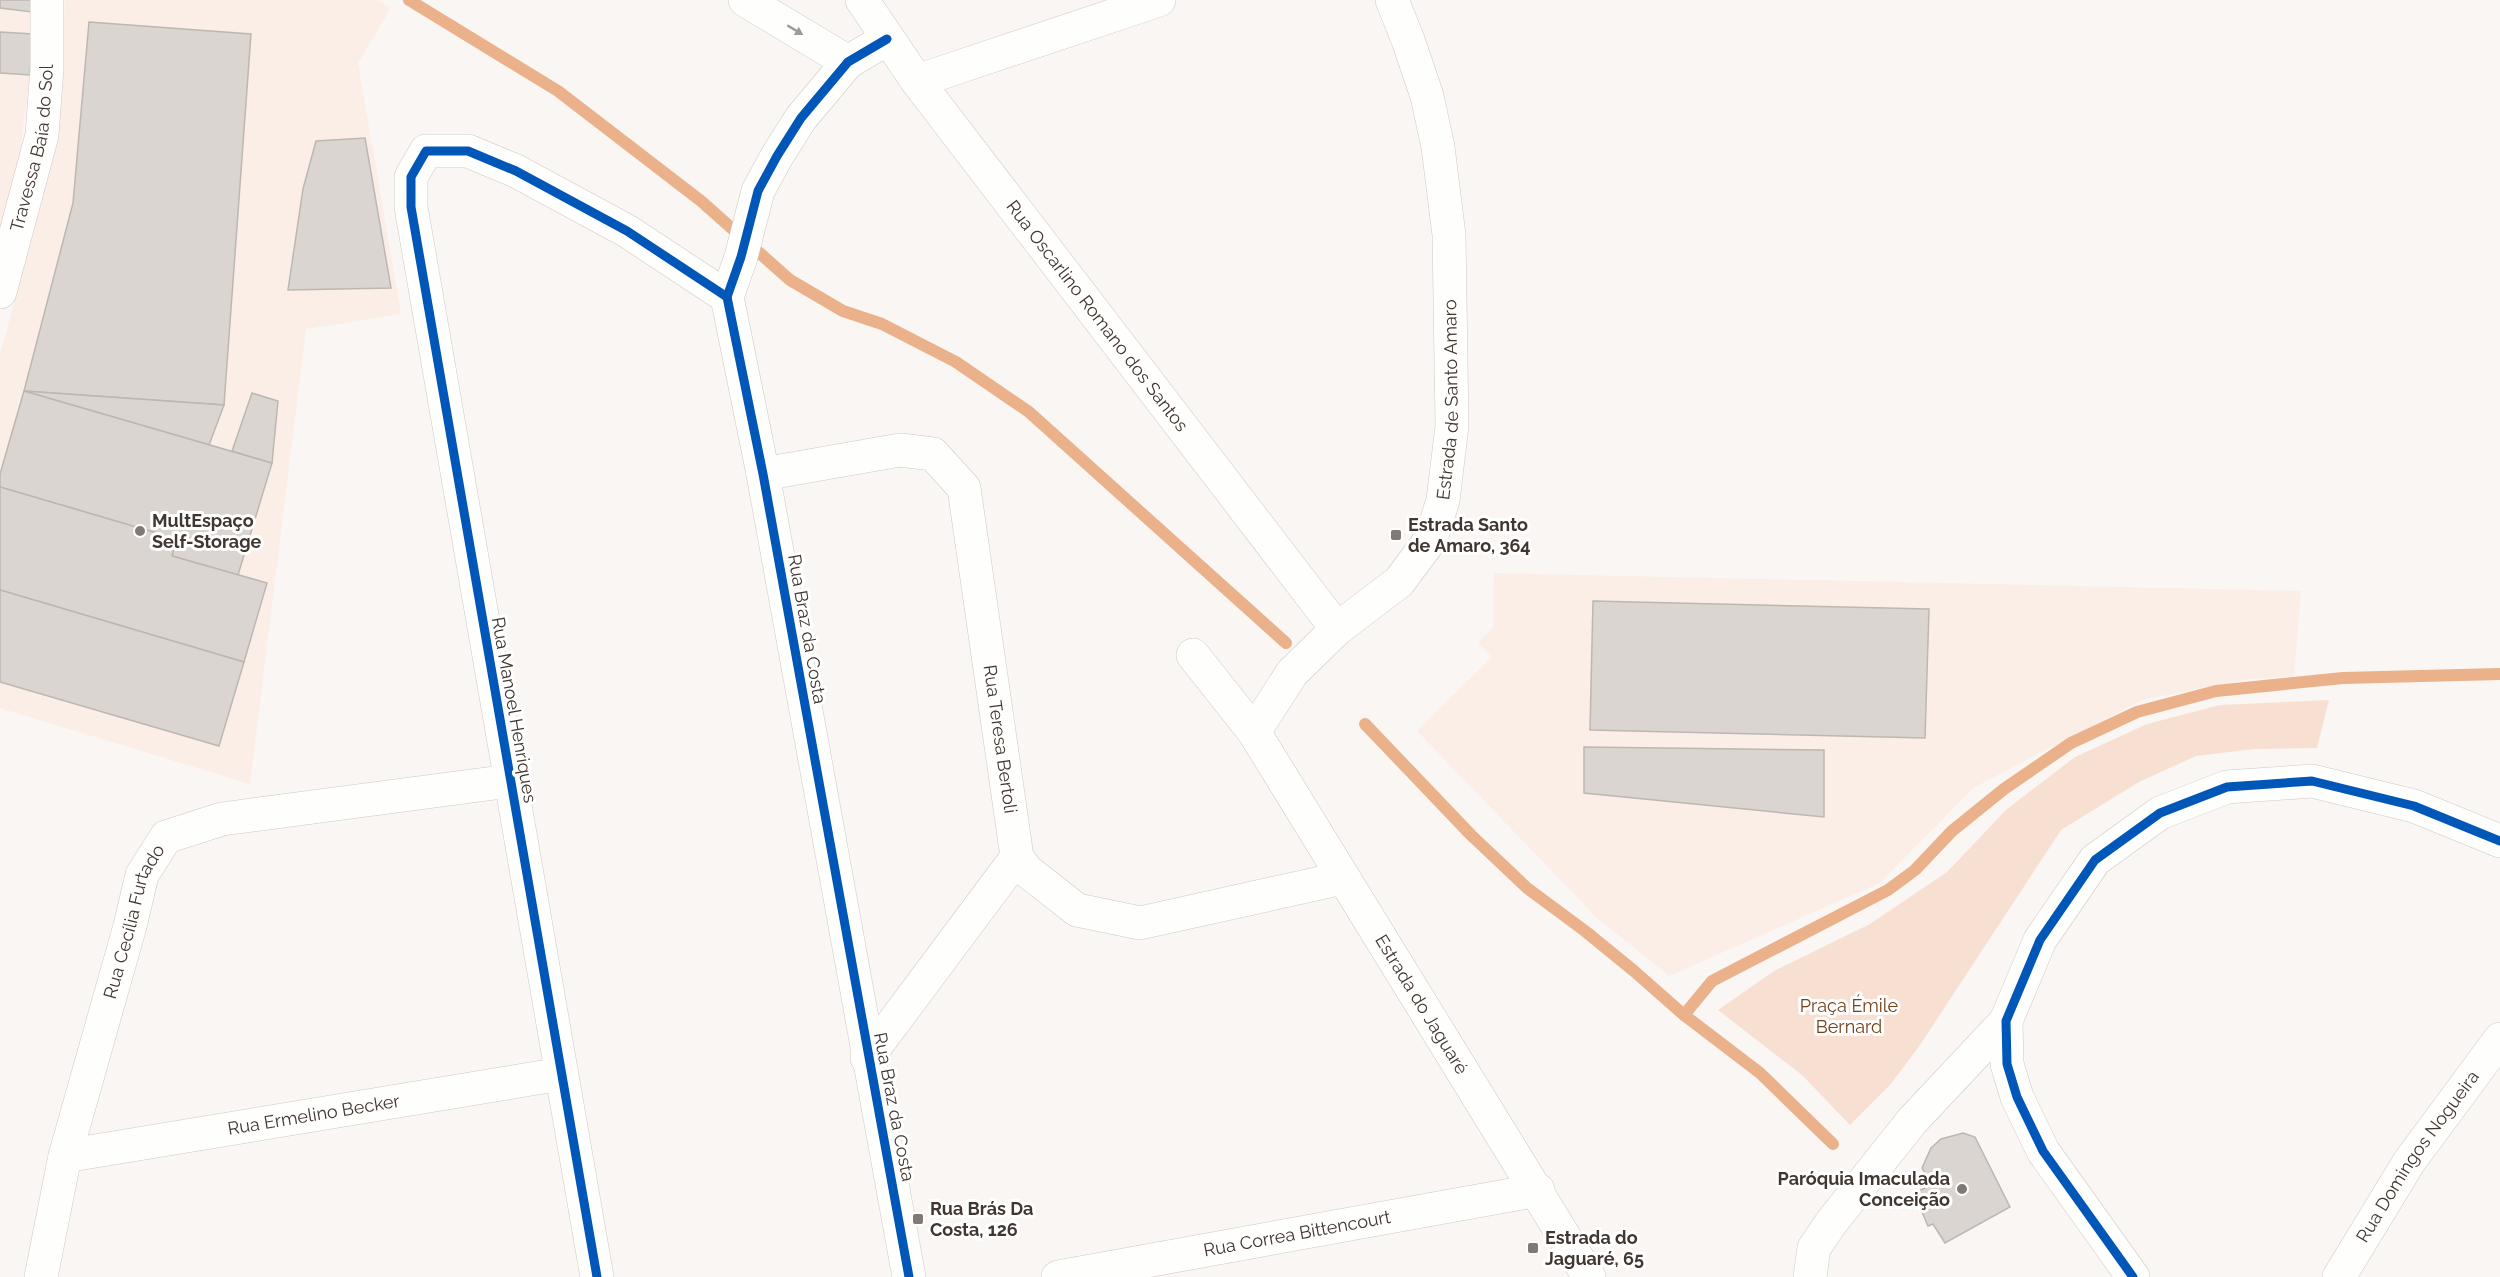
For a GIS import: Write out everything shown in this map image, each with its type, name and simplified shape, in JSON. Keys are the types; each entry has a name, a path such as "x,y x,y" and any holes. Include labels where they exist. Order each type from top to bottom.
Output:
{"street":[{"name":"Travessa Baía do Sol","path":"0,292 42,135 47,68 47,0"},
{"path":"745,0 848,62"},
{"name":"Rua Oscarlino Romano dos Santos","path":"862,0 917,81 1337,629"},
{"path":"917,81 1160,0"},
{"name":"Estrada de Santo Amaro","path":"1254,732 1292,673 1337,629 1399,582 1431,539 1443,500 1452,426 1449,235 1438,147 1427,96 1392,0"},
{"path":"727,297 741,257 758,191 783,146 801,118 848,62 887,39"},
{"name":"Rua Manoel Henriques","path":"597,1277 411,207 411,177 426,151 468,151 516,171 627,231 727,297"},
{"name":"Rua Braz da Costa","path":"727,297 763,474 867,1058 909,1277"},
{"name":"Rua Teresa Bertoli","path":"763,474 900,450 933,454 964,488 1017,857"},
{"name":"Estrada do Jaguaré","path":"1193,655 1254,732 1538,1190 1589,1277"},
{"name":"Rua Cecília Furtado","path":"41,1277 65,1156 130,926 142,875 166,837 222,819 509,781"},
{"path":"1810,1277 1815,1248 1830,1223 1912,1121 2006,1021 2040,940 2095,860 2160,813 2227,787 2312,781 2414,806 2500,841"},
{"path":"867,1058 1017,857 1026,870 1077,910 1140,923 1343,878"},
{"path":"2006,1021 2007,1064 2017,1097 2043,1151 2133,1277"},
{"name":"Rua Domingos Nogueira","path":"2340,1277 2409,1162 2500,1039"},
{"name":"Rua Ermelino Becker","path":"65,1156 561,1074"},
{"name":"Rua Correa Bittencourt","path":"1058,1277 1538,1190"}],"shaded area":[{"path":"0,0 32,0 30,75 20,152 0,244"},
{"name":"MultEspaço Self-Storage","path":"65,0 378,0 391,8 358,63 401,314 306,329 250,784 0,708 0,355 43,198 62,61"},
{"path":"1494,573 2301,591 2294,676 2250,679 2142,700 1973,788 1880,883 1669,976 1596,917 1417,731 1492,657 1478,643 1493,627"}],"green space":[{"name":"Praça Émile Bernard","path":"2329,700 2317,748 2254,749 2196,756 2139,782 2061,830 1918,1048 1890,1085 1850,1125 1802,1075 1718,1010 1774,971 1870,924 1947,872 2007,809 2075,757 2147,724 2220,705"}],"building":[{"path":"0,0 32,0 32,12 0,8"},
{"path":"89,22 251,34 224,405 24,391 73,203"},
{"path":"0,32 33,34 30,75 0,73"},
{"path":"365,138 391,288 288,290 303,189 316,141"},
{"path":"24,391 224,405 209,445"},
{"path":"24,391 272,463 238,575 172,556 177,539 0,487 0,474"},
{"path":"252,393 278,401 272,463 232,451"},
{"path":"0,487 177,539 172,556 267,583 244,662 0,590"},
{"path":"0,590 244,662 219,746 0,682"},
{"path":"1593,601 1929,609 1925,738 1590,730"},
{"path":"1584,747 1824,750 1824,817 1584,793"},
{"name":"Paróquia Imaculada Conceição","path":"1963,1133 1975,1137 2010,1207 1945,1243 1933,1224 1928,1226 1914,1193 1932,1185 1922,1168 1931,1148 1941,1139"}],"waterway":[{"path":"409,0 558,91 701,201 790,280 843,311 882,324 956,362 1029,412 1286,643"},
{"path":"1684,1015 1712,981 1888,890 1915,870 1952,831 2004,789 2071,743 2137,712 2216,691 2343,678 2500,674"},
{"path":"1365,724 1471,835 1527,888 1585,931 1684,1015 1760,1073 1833,1144"}],"cycle path":[{"path":"887,39 848,62 801,118 777,156 758,191 741,257 727,297 763,474 909,1277"},
{"path":"597,1277 411,207 411,177 426,151 468,151 516,171 627,231 727,297"},
{"path":"2133,1277 2043,1151 2017,1097 2007,1064 2006,1021 2040,940 2095,860 2160,813 2227,787 2312,781 2414,806 2500,841"}],"place":[{"name":"MultEspaço Self-Storage","path":"140,531"},
{"name":"Estrada Santo de Amaro, 364","path":"1396,535"},
{"name":"Paróquia Imaculada Conceição","path":"1962,1189"},
{"name":"Rua Brás Da Costa, 126","path":"918,1219"},
{"name":"Estrada do Jaguaré, 65","path":"1533,1248"}]}
